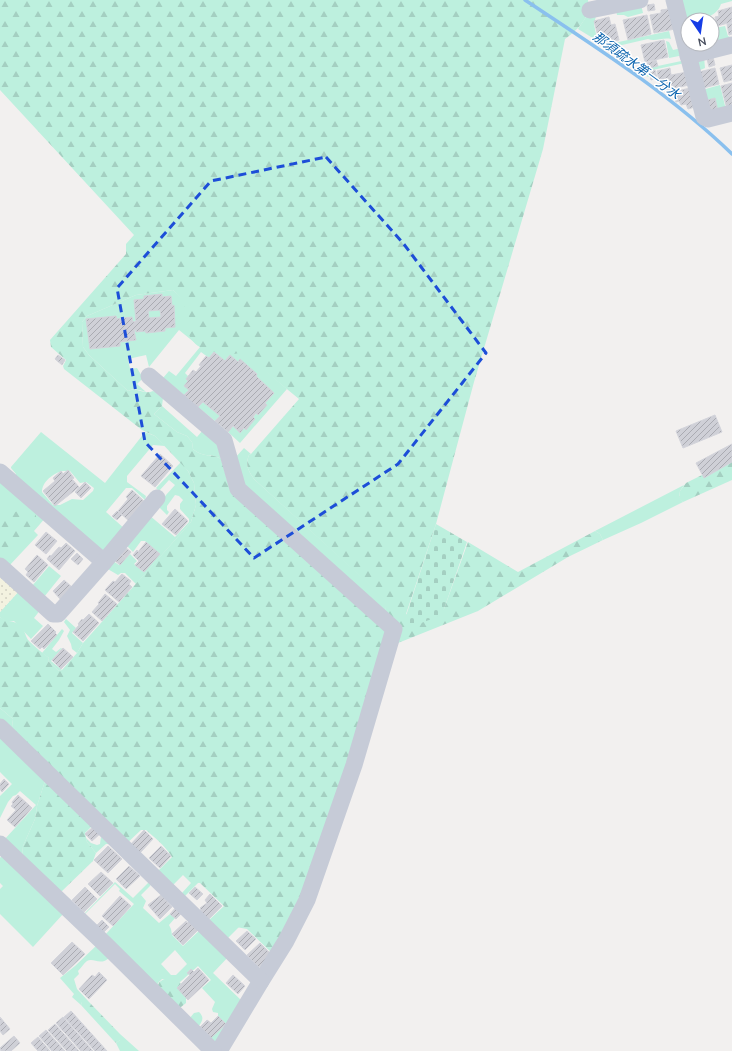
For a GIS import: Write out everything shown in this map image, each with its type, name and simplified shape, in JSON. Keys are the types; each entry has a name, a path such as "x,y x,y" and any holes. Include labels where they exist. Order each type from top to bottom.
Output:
{"street":[{"path":"590,10 640,0"},
{"path":"674,0 704,117 708,119 732,113"},
{"path":"688,56 732,45"},
{"path":"149,376 224,440 238,489 394,629 354,765 307,900 286,941 219,1051"},
{"path":"0,472 104,562"},
{"path":"0,566 53,614 58,614 104,562 157,498"},
{"path":"0,727 261,981"},
{"path":"0,844 106,945 213,1051"}],"highlighted area":[{"path":"326,157 403,243 486,353 398,464 254,558 145,442 117,288 211,181"}],"green space":[{"path":"0,0 588,0 588,12 585,18 579,27 565,39 543,149 474,382 436,524 406,614 418,620 437,616 444,609 468,542 518,572 595,531 600,534 603,540 568,557 478,611 398,643 353,781 274,955 247,929 236,927 231,924 226,917 225,907 200,883 189,880 185,877 168,851 146,830 141,830 123,847 92,826 85,833 87,842 96,853 93,861 62,891 58,891 22,857 23,846 35,819 37,806 45,781 11,736 13,719 0,708 0,617 6,621 18,624 30,642 49,658 48,661 59,671 62,670 77,653 83,643 191,522 196,505 194,483 188,471 155,436 142,430 64,369 63,366 66,360 51,347 50,340 126,254 126,244 134,235 0,90","holes":["173,290 183,301 187,315 198,325 197,329 192,331 189,335 195,344 204,349 223,354 242,352 299,399 249,455 247,462 249,470 254,479 386,600 385,613 230,490 221,459 197,452 193,449 192,442 187,436 177,432 154,414 162,406 163,398 158,393 153,391 128,391 89,355 83,347 82,322 87,316 136,295"]},
{"path":"680,0 732,0 721,4 716,12 685,12"},
{"path":"641,4 643,13 628,17 624,15 617,15 616,10"},
{"path":"588,14 596,16 594,24 596,40 578,29"},
{"path":"725,26 728,36 730,37 720,43 720,27"},
{"path":"669,31 671,39 648,39 609,48 605,45"},
{"path":"666,41 669,42 673,50 680,48 680,52 683,52 684,55 669,58"},
{"path":"704,57 705,68 698,71 702,90 720,85 726,110 718,111 715,98 703,101 693,59"},
{"path":"686,60 685,63 648,71 648,77 639,70"},
{"path":"173,290 287,389 240,443 228,432 233,426 240,432 274,393 256,376 257,374 240,360 238,362 230,355 225,361 214,352 209,358 201,352 185,373 188,376 186,379 188,381 189,390 184,395 163,378 169,371 176,376 200,347 179,330 149,367 146,355 128,359 130,369 137,368 143,378 137,384 146,392 135,389 128,391 89,355 83,347 82,322 87,316 136,295"},
{"path":"203,402 220,416 215,421 198,407"},
{"path":"162,406 197,437 203,430 217,444 221,459 197,452 193,449 192,442 187,436 177,432 154,414"},
{"path":"41,432 105,483 145,432 155,436 165,446 153,445 127,476 127,482 146,496 145,500 132,488 126,488 106,512 126,530 104,553 0,467 0,464 15,476 16,474 11,467","holes":["63,471 70,471 80,483 86,482 94,488 93,491 83,500 72,499 60,505 53,505 42,492 42,488 49,478"]},
{"path":"244,448 251,454 249,455 247,465 254,479 387,600 385,613 242,487 235,458"},
{"path":"732,460 732,480 683,502 679,498 680,491 686,483"},
{"path":"181,462 188,471 194,483 196,505 191,522 136,584 125,573 118,575 106,568 113,561 119,565 130,554 137,561 134,564 144,572 159,554 145,541 141,541 133,552 125,544 149,515 175,537 189,522 189,519 180,509 180,504 183,500 179,496 175,495 167,506 167,510 169,512 167,515 157,505 175,485 169,480 159,491 156,488"},
{"path":"0,476 46,517 34,531 38,535 8,567 0,560"},
{"path":"684,485 680,491 679,497 683,502 603,540 600,534 595,531"},
{"path":"25,509 30,510 36,515 36,524 29,530 24,540 9,548 6,553 0,557 0,516"},
{"path":"436,524 467,542 442,615 416,625 404,622"},
{"path":"49,566 61,576 44,597 32,586"},
{"path":"20,590 41,609 34,618 43,626 31,639 14,621 6,622 0,617 0,612"},
{"path":"66,619 76,628 72,633 83,643 77,653 72,649 67,636 70,630 64,622"},
{"path":"62,629 64,631 52,649 56,652 62,648 51,661 62,670 59,671 48,661 49,658 42,653"},
{"path":"0,708 13,719 11,736 0,725"},
{"path":"0,732 45,781 37,806 35,819 23,846 22,857 4,840 36,805 20,791 8,802 0,818 0,796 12,784 0,772"},
{"path":"101,837 110,844 106,844 96,853 87,842 86,838 91,843 97,845 100,844"},
{"path":"3,854 64,913 33,947 0,914 0,889 3,886 0,883 0,858"},
{"path":"173,856 199,882 182,899 156,873","holes":["183,875 191,883 182,893 173,885"]},
{"path":"151,880 150,886 141,895 146,901 143,908 159,923 170,914 175,918 169,925 172,935 183,946 201,929 229,956 213,973 243,1002 218,1045 189,1019 194,1013 199,1012 202,1015 202,1019 199,1026 211,1038 226,1024 218,1016 218,1013 213,1012 212,1009 215,1002 202,988 211,980 198,966 180,982 162,979 158,983 157,988 104,936 134,904 119,891 120,889 115,884 84,915 115,882 133,898","holes":["175,950 187,964 176,975 171,975 161,964"]},
{"path":"224,906 242,924 226,940 207,922"},
{"path":"97,945 110,957 100,962 92,960 87,961 78,971 79,974 74,979 77,989 89,1002 82,1002 81,1005 72,997 74,994 60,978"},
{"path":"168,978 179,981 186,993 186,1003 181,1007 177,1008 157,988 161,981"},
{"path":"82,1002 89,1002 120,1034 120,1040 116,1043 113,1040 81,1005"},
{"path":"120,1034 139,1051 120,1051 116,1043 120,1040"}],"sand":[{"path":"0,573 20,590 0,612"}],"building":[{"path":"654,4 655,10 648,11 647,5"},
{"path":"732,7 732,22 720,25 720,12 718,11"},
{"path":"668,9 675,29 654,33 650,15 661,13 661,10"},
{"path":"647,15 651,34 628,40 623,20"},
{"path":"609,17 611,25 615,24 619,40 606,43 605,39 599,40 594,21"},
{"path":"732,23 732,34 729,35 727,24"},
{"path":"664,40 668,57 645,62 641,45"},
{"path":"713,57 715,65 709,67 707,59"},
{"path":"656,60 658,66 649,68 647,63"},
{"path":"732,65 732,80 724,82 720,68"},
{"path":"670,68 671,75 687,72 689,85 666,90 660,85 657,71"},
{"path":"715,68 719,84 703,88 699,72"},
{"path":"655,70 657,78 651,80 649,71"},
{"path":"732,83 732,108 727,109 721,86"},
{"path":"690,88 695,107 688,109 686,104 681,105 679,101 676,102 673,92"},
{"path":"715,98 718,111 707,112 704,101"},
{"path":"162,294 162,297 171,296 172,306 174,305 175,327 165,328 165,331 146,333 145,331 136,332 136,330 134,330 136,340 120,342 120,346 90,349 86,319 116,316 117,319 132,317 133,322 136,321 134,300 144,299 144,296","holes":["160,310 161,317 149,318 148,311"]},
{"path":"214,352 225,361 230,355 238,362 240,359 257,374 256,376 274,393 265,403 267,405 258,415 256,413 253,417 255,419 246,430 244,428 240,433 233,426 228,432 215,421 220,416 203,402 198,407 184,395 189,390 184,386 188,381 186,379 193,370 196,372 206,356 209,358"},
{"path":"58,355 65,360 62,365 55,359"},
{"path":"715,415 722,432 683,448 676,431"},
{"path":"732,444 732,462 704,478 696,463"},
{"path":"160,454 173,466 155,487 141,476"},
{"path":"68,470 74,478 72,479 79,487 55,506 43,491 55,481 53,478 61,471 63,474"},
{"path":"85,482 91,488 81,498 75,492"},
{"path":"132,490 145,502 129,521 118,511 128,499 126,497"},
{"path":"175,509 188,521 176,535 162,524"},
{"path":"117,511 122,515 117,520 112,516"},
{"path":"46,532 57,541 46,554 35,545"},
{"path":"146,542 160,554 144,572 135,565 139,561 133,555 137,550 138,552"},
{"path":"66,543 75,551 59,570 47,559 59,547 61,548"},
{"path":"125,547 131,552 126,558 120,553"},
{"path":"119,552 126,558 120,565 113,559"},
{"path":"77,553 83,559 78,565 71,559"},
{"path":"37,555 48,565 34,582 26,575 28,572 25,569"},
{"path":"122,574 131,581 129,584 132,587 119,602 105,590"},
{"path":"64,580 73,588 61,600 53,591"},
{"path":"105,594 117,604 102,621 92,612"},
{"path":"89,614 99,623 83,641 73,632 82,619 83,620"},
{"path":"48,624 57,635 44,649 42,647 40,649 31,641"},
{"path":"63,648 73,657 61,669 52,660"},
{"path":"4,779 9,784 2,792 0,789 0,784"},
{"path":"18,795 32,808 15,827 7,820 16,810 11,806 13,804 12,802"},
{"path":"94,826 101,833 92,841 85,834"},
{"path":"144,830 153,839 139,854 130,845"},
{"path":"108,846 122,859 108,873 94,860"},
{"path":"161,846 171,856 160,868 149,858"},
{"path":"129,866 140,876 126,889 116,879"},
{"path":"101,872 113,883 100,896 88,884"},
{"path":"85,887 97,899 84,912 72,900"},
{"path":"195,887 203,894 197,900 189,893"},
{"path":"210,894 222,906 207,921 198,913 201,909 200,908 207,903 205,900"},
{"path":"161,895 172,907 160,919 148,905"},
{"path":"120,896 131,906 113,926 102,916"},
{"path":"177,906 183,912 176,919 170,914"},
{"path":"191,919 200,928 183,945 172,934 186,921 187,923"},
{"path":"102,920 109,927 104,932 97,925"},
{"path":"247,931 256,939 245,950 236,941"},
{"path":"72,942 85,954 63,975 51,963"},
{"path":"260,943 272,955 259,967 247,955"},
{"path":"198,968 209,980 188,1000 177,988 190,975 187,973 191,969 194,972"},
{"path":"99,972 107,980 89,999 79,989 92,975 95,977"},
{"path":"233,975 245,986 238,994 226,983"},
{"path":"71,1011 107,1051 95,1051 64,1017"},
{"path":"218,1016 226,1024 211,1038 200,1027 207,1020 211,1023"},
{"path":"0,1017 10,1029 3,1035 0,1031"},
{"path":"63,1017 93,1051 81,1051 56,1023"},
{"path":"55,1024 79,1051 67,1051 48,1030"},
{"path":"46,1030 65,1051 52,1051 39,1036"},
{"path":"14,1036 20,1043 11,1051 1,1051 0,1048"},
{"path":"38,1037 50,1051 38,1051 31,1043"}],"waterway":[{"name":"那須疏水第一分水","path":"525,0 658,91 732,154"}]}
